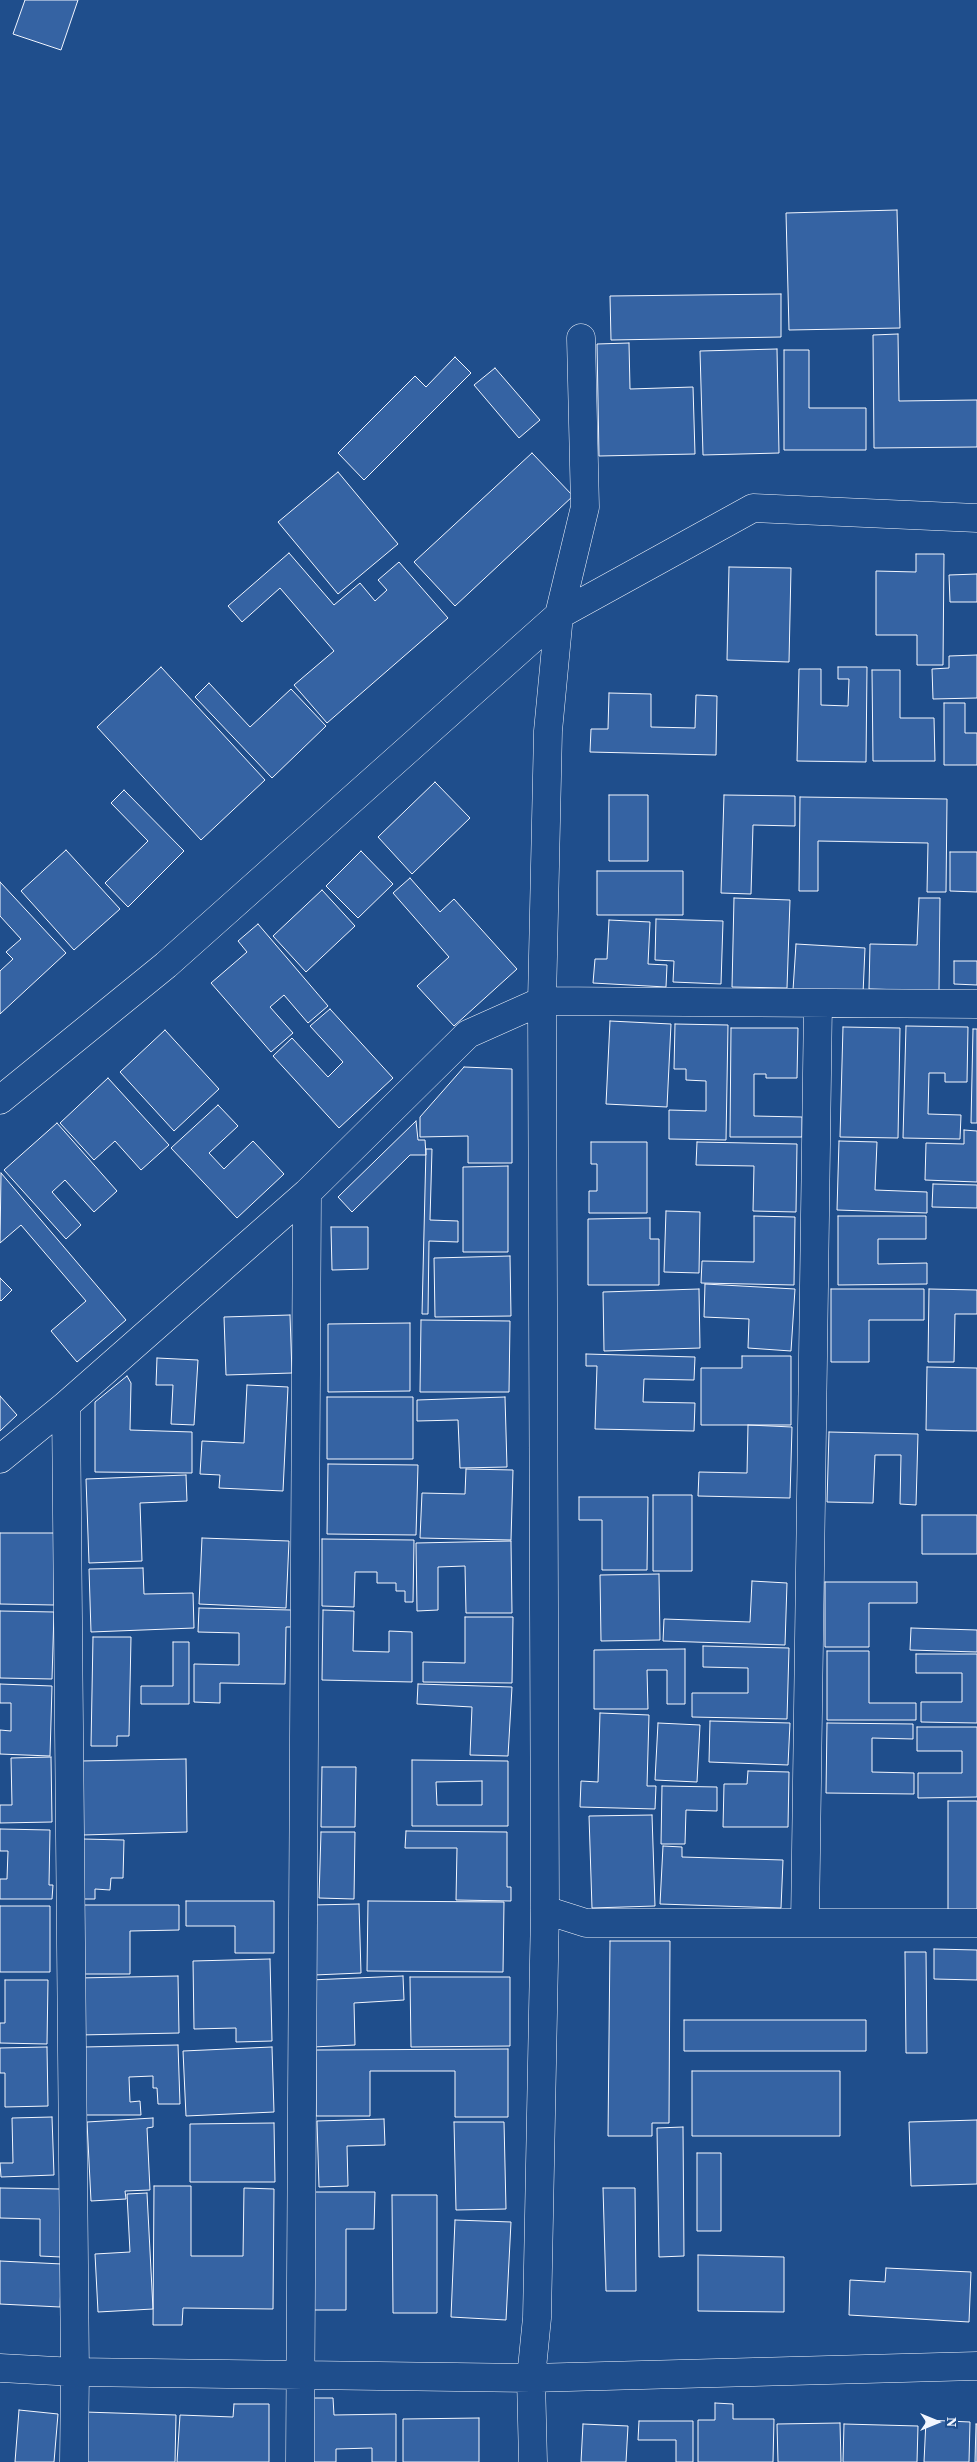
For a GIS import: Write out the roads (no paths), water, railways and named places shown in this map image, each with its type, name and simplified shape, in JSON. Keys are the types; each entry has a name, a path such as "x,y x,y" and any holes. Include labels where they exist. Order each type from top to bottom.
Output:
{"street":[{"path":"533,2462 531,2378 537,2318 545,1910 542,1001 548,731 559,615 585,507 580,338"},
{"path":"0,1100 166,965 559,615 753,508 977,518"},
{"path":"0,1460 66,1405 307,1193 468,1034 542,1001 977,1004"},
{"path":"805,1923 818,1004"},
{"path":"300,2462 307,1193"},
{"path":"66,1405 75,2372 74,2462"},
{"path":"545,1910 586,1923 977,1923"},
{"path":"0,2368 75,2372 301,2373 531,2378 977,2366"}]}
